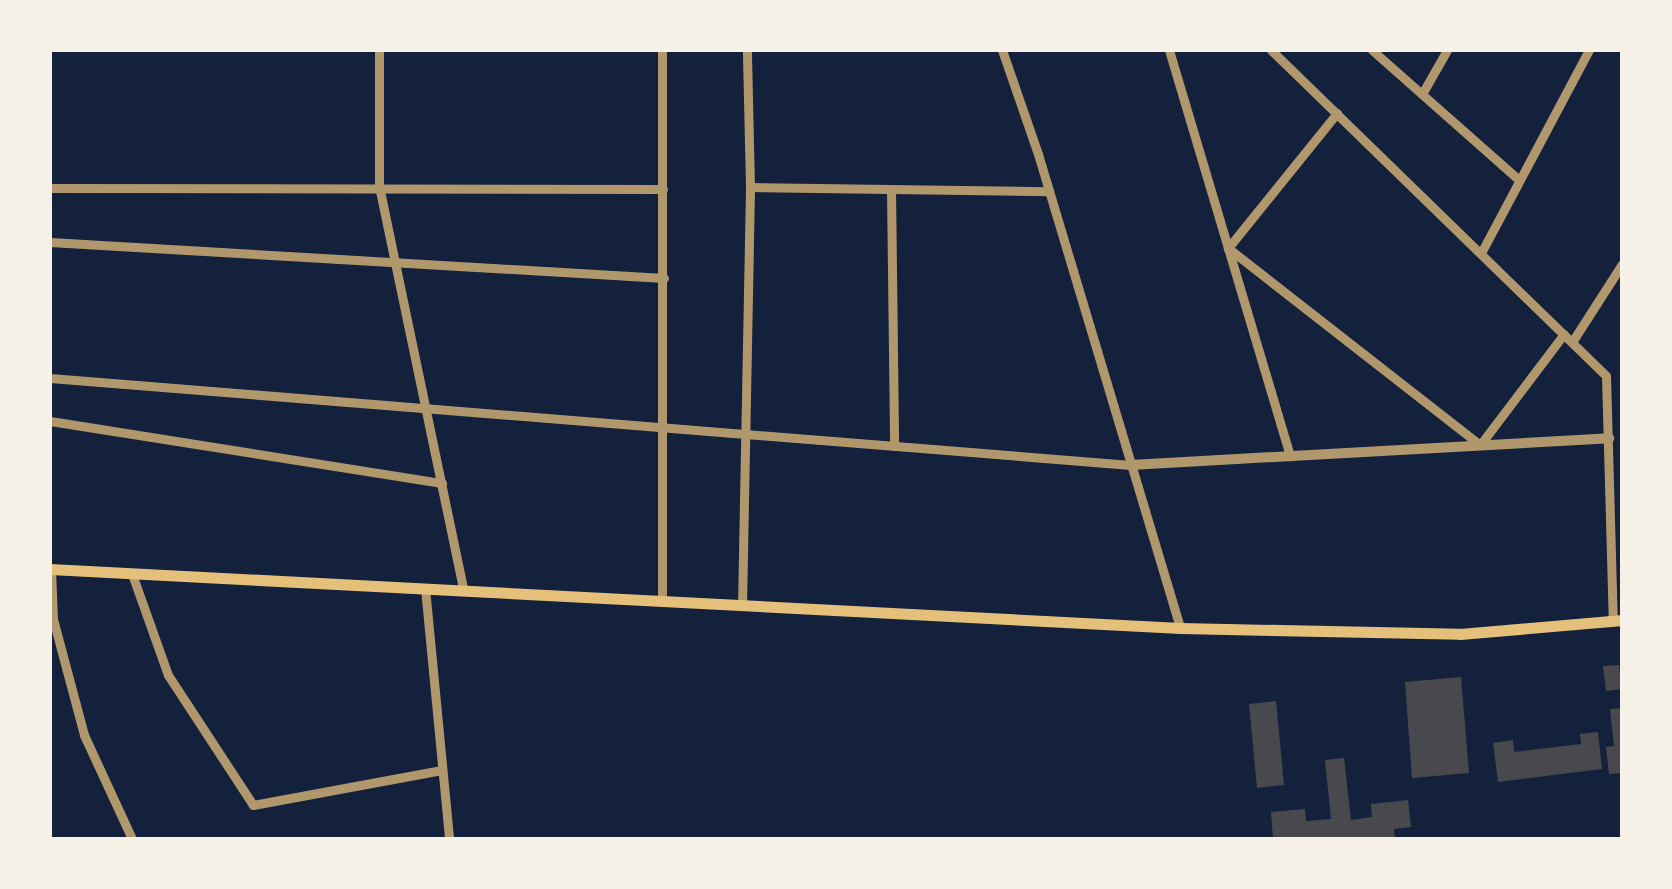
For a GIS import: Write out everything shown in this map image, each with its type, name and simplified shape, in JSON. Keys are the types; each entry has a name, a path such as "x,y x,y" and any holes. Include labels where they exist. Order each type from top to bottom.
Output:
{"main road":[{"path":"50,569 1180,628 1460,634 1617,620"}],"street":[{"path":"379,50 379,188 463,589"},
{"path":"662,50 666,428 662,600"},
{"path":"742,606 750,187 747,50"},
{"path":"1002,50 1049,191 1180,628"},
{"path":"1169,50 1290,456"},
{"path":"1272,50 1606,376 1617,620"},
{"path":"1372,50 1518,178"},
{"path":"1422,94 1447,50"},
{"path":"1481,253 1590,50"},
{"path":"1228,248 1336,113"},
{"path":"750,187 1049,191"},
{"path":"50,188 663,189"},
{"path":"891,189 894,446"},
{"path":"50,242 664,278"},
{"path":"1228,248 1480,445"},
{"path":"1480,445 1568,338 1622,264"},
{"path":"50,378 1131,465 1609,438 1622,428"},
{"path":"50,421 442,483"},
{"path":"50,569 53,619 84,735 132,839"},
{"path":"132,574 168,675 253,805 442,770"},
{"path":"425,588 448,839"}],"building":[{"path":"1619,665 1622,689 1606,691 1603,666"},
{"path":"1461,677 1469,773 1412,778 1405,682"},
{"path":"1276,701 1284,785 1257,788 1249,704"},
{"path":"1622,708 1622,773 1609,774 1606,747 1614,746 1610,709"},
{"path":"1598,732 1602,769 1498,782 1493,743 1513,740 1514,752 1581,744 1580,734"},
{"path":"1344,758 1351,820 1372,817 1371,804 1408,800 1411,827 1394,829 1395,839 1273,839 1271,812 1305,809 1306,821 1331,819 1325,760"}]}
